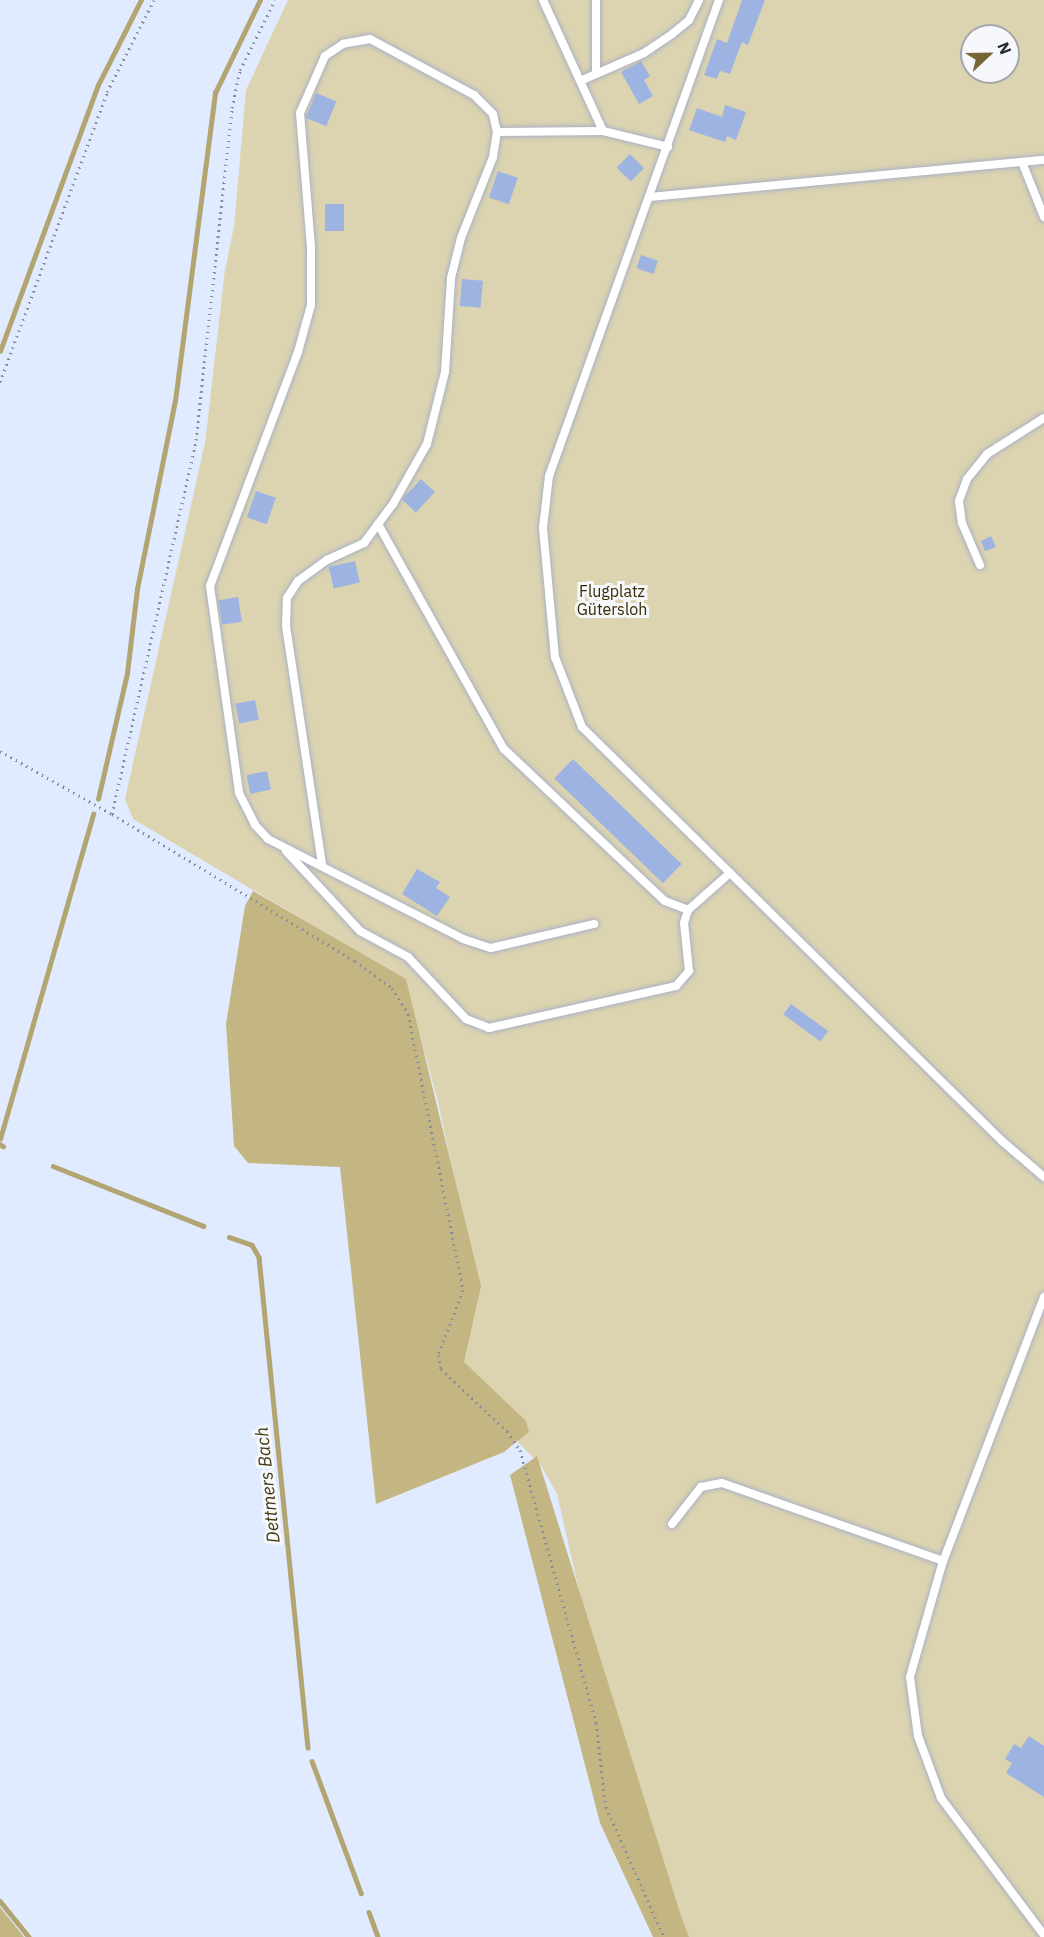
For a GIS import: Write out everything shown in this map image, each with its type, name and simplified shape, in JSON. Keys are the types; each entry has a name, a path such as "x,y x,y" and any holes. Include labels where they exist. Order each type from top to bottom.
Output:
{"lane":[{"path":"543,0 603,131"},
{"path":"596,0 596,73"},
{"path":"580,81 644,53 672,34 689,20 699,0"},
{"path":"719,0 549,476 543,528 555,657 582,727 1002,1142 1044,1177"},
{"path":"322,864 286,626 287,598 298,580 327,560 364,543 427,444 445,372 452,278 461,238 493,157 497,132 493,114 474,95 370,39 343,44 325,56 300,113 311,246 311,305 298,351 210,586 239,793 255,825 283,847 360,931 408,957 465,1019 489,1028 676,986 688,971 684,922 688,910 730,873"},
{"path":"497,132 603,131 668,147"},
{"path":"650,197 1044,160"},
{"path":"1022,162 1044,217"},
{"path":"980,565 962,523 959,501 967,479 987,454 1044,418"},
{"path":"378,524 504,749 665,901 688,910"},
{"path":"283,847 322,864 463,939 491,948 594,924"},
{"path":"1044,1297 943,1562 910,1677 918,1736 941,1798 1044,1935"},
{"path":"672,1524 701,1487 722,1483 943,1562"}],"path":[{"path":"0,382 107,92 154,0"},
{"path":"112,814 196,441 232,108 240,70 275,0"},
{"path":"0,751 112,814 355,961 392,988 408,1014 463,1290 438,1355 441,1369 507,1431 520,1450 596,1724 606,1807 664,1937"}],"green space":[{"name":"Flugplatz Gütersloh","path":"288,0 1044,0 1044,1937 681,1937 618,1762 557,1494 542,1467 446,1367 478,1286 437,1098 410,1000 368,958 133,819 125,799 205,443 225,270 234,226 246,90"}],"shaded area":[{"path":"253,891 406,979 481,1286 464,1362 526,1421 529,1432 504,1452 376,1504 340,1167 248,1163 234,1146 226,1024 245,906"},
{"path":"537,1456 689,1937 653,1937 600,1823 510,1475"},
{"path":"0,1907 24,1937 0,1937"}],"building":[{"path":"742,0 765,0 748,45 742,42 730,74 720,71 717,79 704,75 717,39 727,43"},
{"path":"641,61 650,76 644,80 653,96 639,104 621,72"},
{"path":"316,93 336,101 326,126 306,118"},
{"path":"725,105 746,112 736,140 727,136 725,142 689,130 697,108 722,117"},
{"path":"630,154 644,168 631,182 617,167"},
{"path":"498,171 518,178 509,204 489,197"},
{"path":"325,204 344,204 344,231 325,231"},
{"path":"641,255 658,261 653,274 636,268"},
{"path":"462,279 483,281 481,308 460,306"},
{"path":"421,479 435,492 416,512 402,499"},
{"path":"256,491 276,498 267,524 247,517"},
{"path":"991,536 996,547 985,551 981,541"},
{"path":"355,561 360,582 334,589 329,567"},
{"path":"238,597 242,622 222,625 218,600"},
{"path":"255,700 259,720 239,723 235,704"},
{"path":"573,759 682,864 663,883 554,778"},
{"path":"267,771 271,790 250,794 246,775"},
{"path":"417,869 440,882 436,888 450,897 437,916 402,894"},
{"path":"791,1004 828,1031 821,1042 783,1015"},
{"path":"1029,1736 1044,1746 1044,1797 1006,1773 1012,1763 1005,1759 1014,1744 1021,1748"}],"waterway":[{"path":"0,351 98,85 141,0"},
{"path":"98,799 127,673 137,589 175,401 215,93 260,0"},
{"path":"0,1139 93,814"},
{"name":"Dettmers Bach","path":"53,1166 204,1226"},
{"name":"Dettmers Bach","path":"229,1237 252,1245 259,1257 308,1748"},
{"name":"Dettmers Bach","path":"312,1761 361,1893"},
{"path":"0,1901 29,1937"},
{"name":"Dettmers Bach","path":"369,1912 378,1937"}]}
